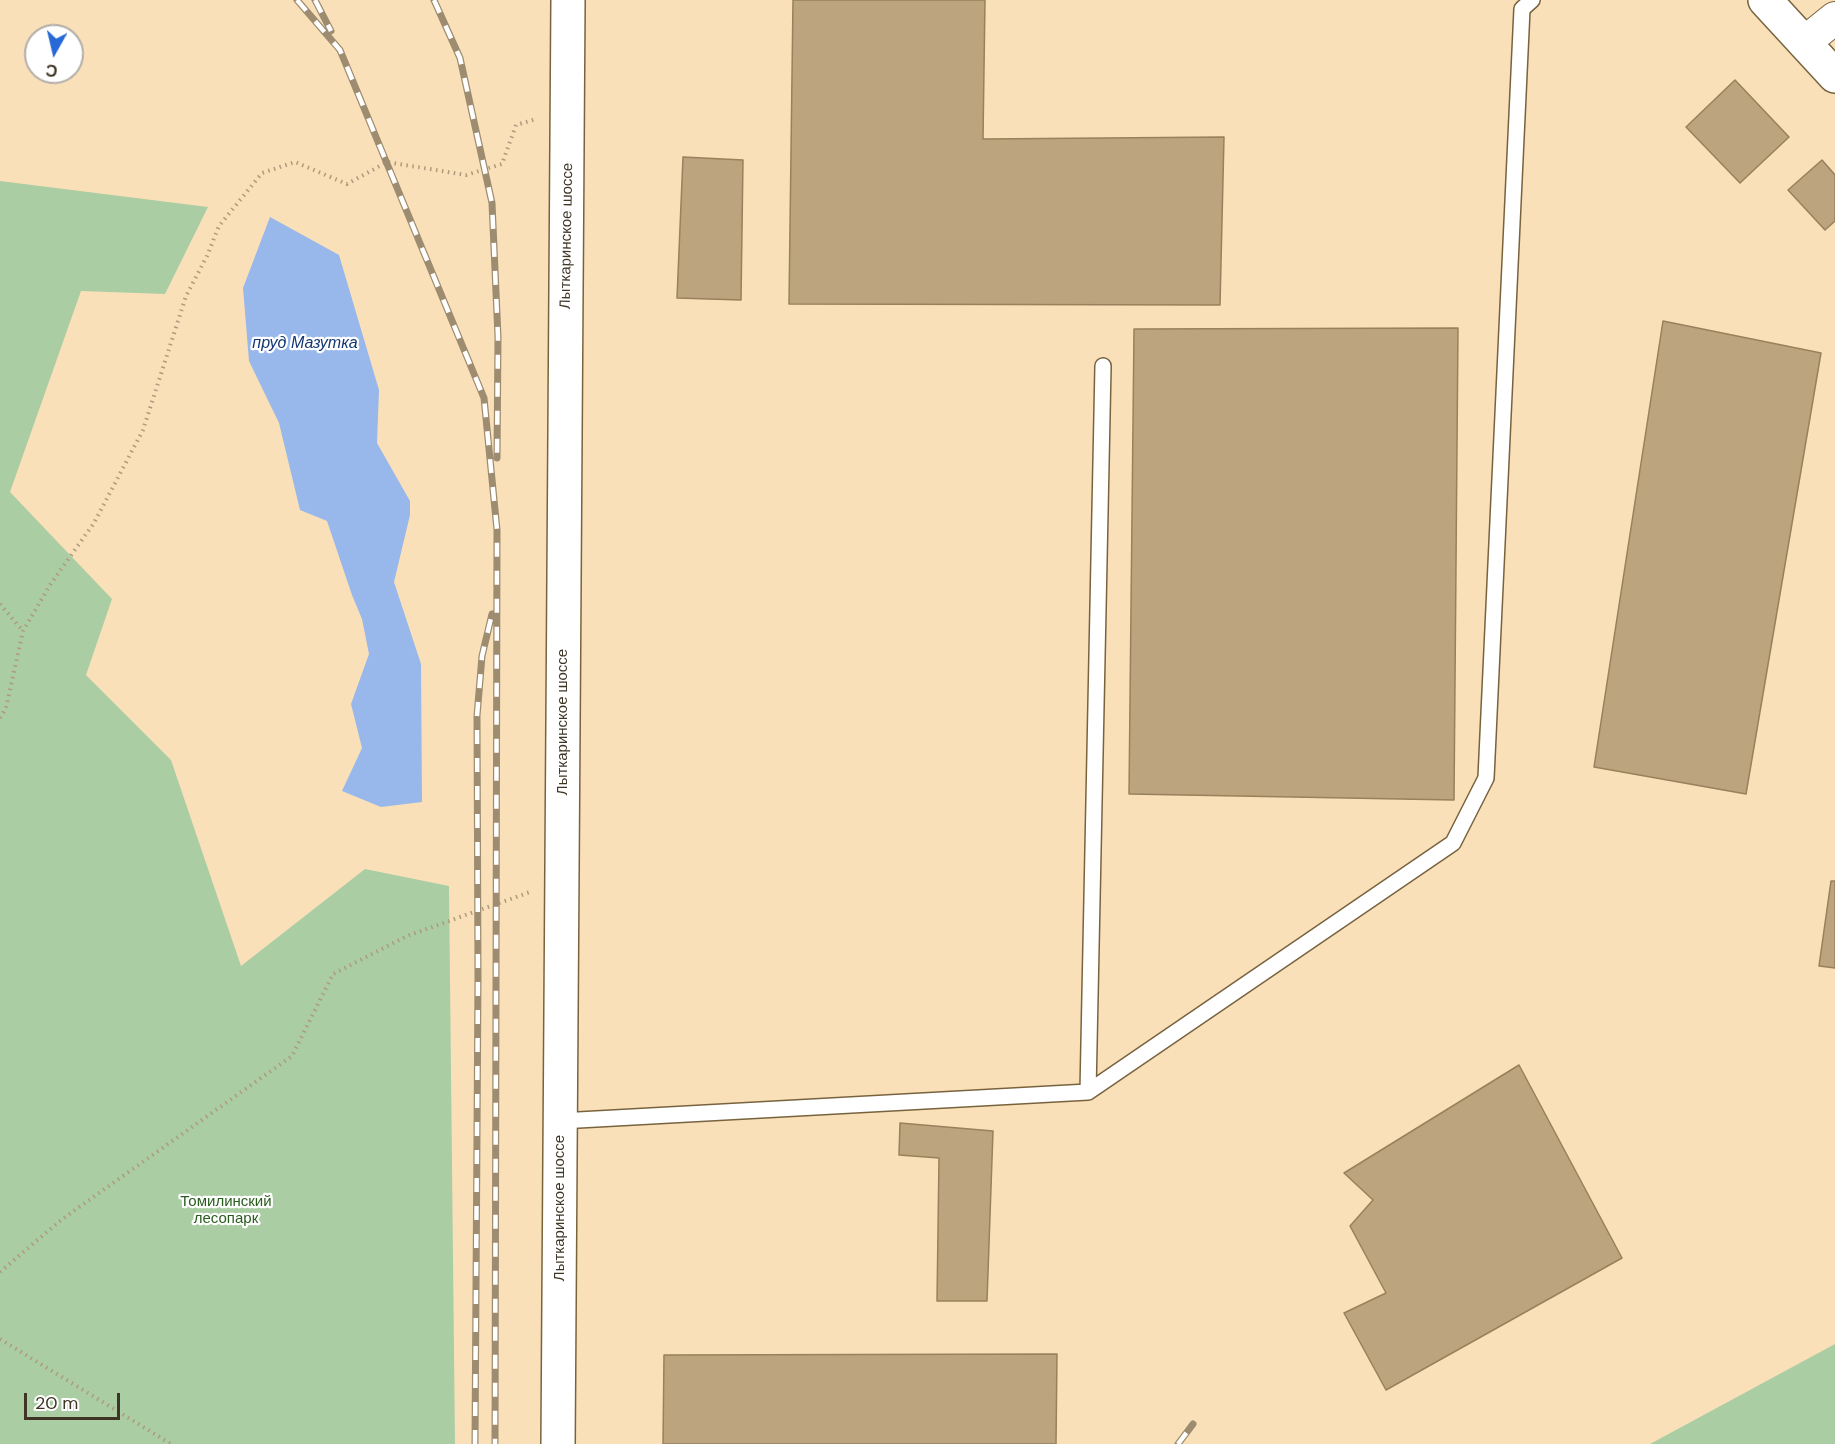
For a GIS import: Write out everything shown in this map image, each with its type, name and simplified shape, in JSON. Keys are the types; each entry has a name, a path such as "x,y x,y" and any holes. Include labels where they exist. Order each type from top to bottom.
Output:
{"main road":[{"name":"Лыткаринское шоссе","path":"558,1444 568,0"},
{"path":"1765,0 1835,76"}],"street":[{"path":"1804,43 1835,18"}],"lane":[{"path":"560,1121 1088,1092 1453,843 1486,778 1522,9 1532,0"},
{"path":"1088,1092 1103,366"}],"path":[{"path":"0,718 6,708 23,631 50,585 94,523 143,430 186,296 207,256 219,226 262,173 295,162 347,184 387,162 466,175 502,164 516,125 568,110"},
{"path":"0,604 23,631"},
{"path":"0,1272 61,1220 292,1056 333,974 406,936 536,890"},
{"path":"0,1339 171,1444"}],"green space":[{"name":"Томилинский лесопарк","path":"0,181 208,207 165,294 81,291 10,492 112,599 86,675 171,760 241,966 365,869 449,886 455,1444 0,1444"},
{"path":"1835,1344 1835,1444 1650,1444"}],"water":[{"name":"пруд Мазутка","path":"270,217 339,255 379,390 377,443 410,501 410,515 394,582 421,664 422,802 381,807 342,791 362,748 351,704 369,654 362,619 327,521 300,510 279,423 249,361 243,288"}],"building":[{"path":"793,0 985,0 983,139 1224,137 1220,305 789,304"},
{"path":"1735,80 1789,137 1740,183 1686,127"},
{"path":"683,157 743,160 741,300 677,298"},
{"path":"1822,160 1835,175 1835,221 1825,230 1788,190"},
{"path":"1663,321 1821,353 1746,794 1594,767"},
{"path":"1458,328 1454,800 1129,794 1134,329"},
{"path":"1831,881 1835,881 1835,968 1819,966"},
{"path":"1519,1065 1622,1258 1386,1390 1344,1313 1386,1293 1350,1226 1373,1200 1344,1173"},
{"path":"900,1123 993,1131 987,1301 937,1301 939,1158 899,1155"},
{"path":"1057,1354 1056,1444 663,1444 664,1355"}],"railway":[{"path":"297,0 340,50 484,398 497,530 495,1444"},
{"path":"315,0 331,31"},
{"path":"434,0 460,58 492,203 498,337 497,458"},
{"path":"475,1444 477,716 482,656 492,614"},
{"path":"1178,1444 1193,1424"}]}
